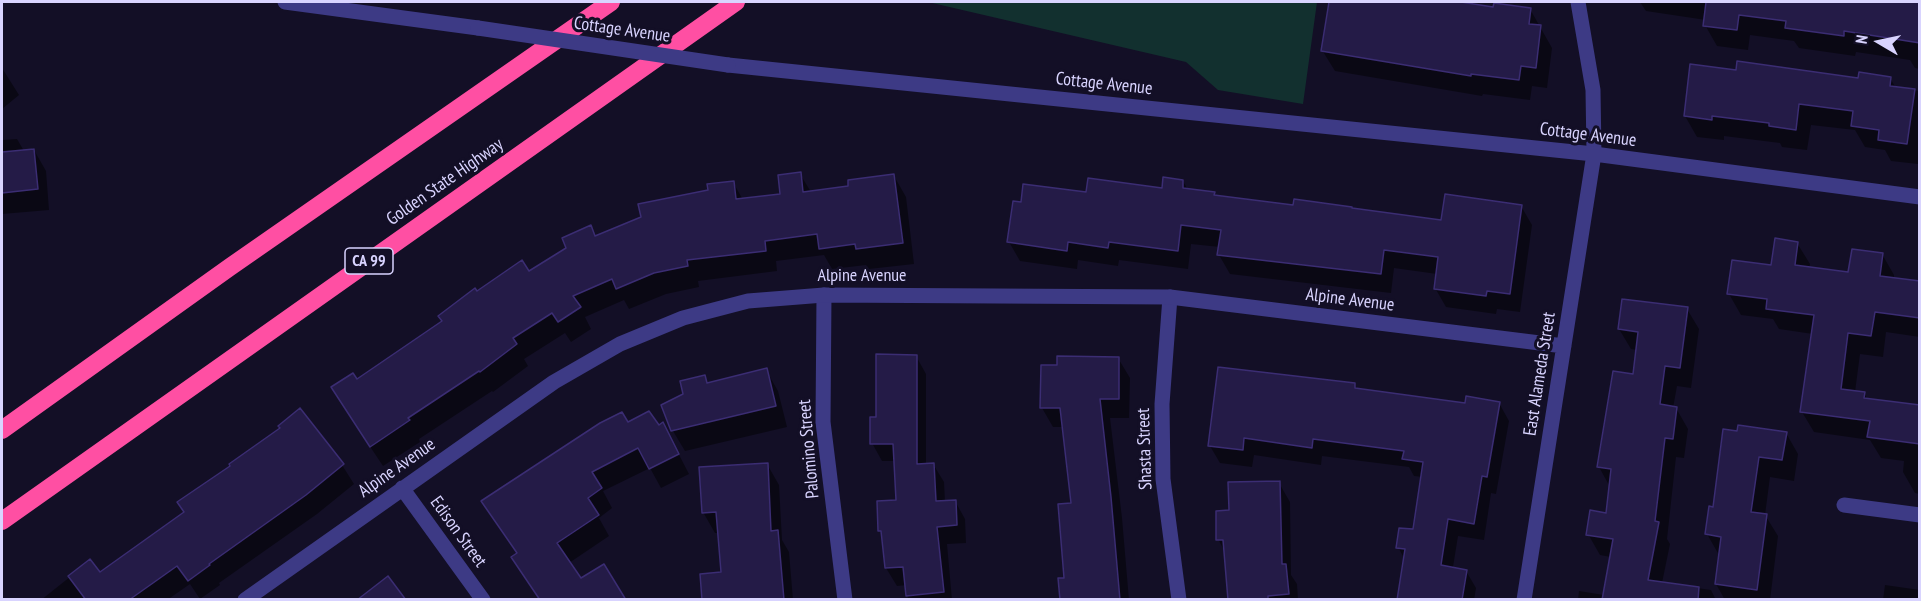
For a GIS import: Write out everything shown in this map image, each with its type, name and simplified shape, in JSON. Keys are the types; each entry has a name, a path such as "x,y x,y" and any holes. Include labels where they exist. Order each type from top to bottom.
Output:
{"highway":[{"path":"2,430 230,267 611,2"},
{"name":"Golden State Highway","path":"2,521 736,2"}],"street":[{"name":"Cottage Avenue","path":"285,2 728,65 1594,154 1920,197"},
{"name":"East Alameda Street","path":"1524,600 1594,154 1593,90 1578,2"},
{"name":"Alpine Avenue","path":"245,600 554,382 620,344 683,318 748,301 824,295 1170,297 1564,346"},
{"name":"Palomino Street","path":"824,295 823,422 845,600"},
{"name":"Shasta Street","path":"1170,297 1162,404 1163,479 1179,600"},
{"name":"Edison Street","path":"402,488 483,600"},
{"path":"1844,505 1920,515"}],"green space":[{"path":"928,2 1317,2 1303,104 1218,90 1186,62"}],"building":[{"path":"1329,2 1461,2 1493,7 1494,3 1531,8 1529,24 1541,25 1536,68 1521,66 1519,80 1471,74 1471,76 1321,51"},
{"path":"1706,2 1920,2 1920,43 1844,31 1844,36 1785,28 1786,21 1739,15 1737,30 1703,26"},
{"path":"1737,61 1858,78 1859,72 1891,77 1890,86 1915,89 1907,144 1878,140 1879,130 1851,126 1853,111 1799,104 1796,130 1769,126 1769,123 1712,116 1712,120 1684,116 1690,64 1736,70"},
{"path":"34,149 38,189 2,193 2,152"},
{"path":"801,172 803,192 848,186 848,180 894,174 903,243 856,249 855,244 819,249 817,234 765,241 766,251 687,260 688,266 654,273 616,289 612,279 573,296 581,307 558,322 552,313 513,338 517,344 480,372 408,418 410,420 370,447 331,387 353,373 357,379 442,321 438,316 475,288 477,291 522,260 529,271 566,248 562,238 591,225 595,236 641,217 638,204 708,190 707,184 734,181 736,199 780,194 778,175"},
{"path":"1163,177 1183,180 1183,188 1215,192 1214,195 1293,205 1294,199 1441,220 1445,194 1522,205 1510,294 1487,291 1486,296 1434,289 1438,257 1384,250 1381,274 1217,255 1221,230 1181,225 1178,251 1109,242 1108,248 1068,242 1067,251 1007,242 1013,201 1021,202 1023,184 1086,192 1088,178 1162,188"},
{"path":"1775,238 1798,242 1795,265 1848,272 1852,249 1883,253 1880,276 1920,281 1920,318 1875,312 1871,336 1848,333 1841,389 1865,392 1864,398 1920,405 1920,444 1867,437 1870,421 1800,412 1814,315 1766,309 1767,299 1727,294 1732,260 1771,265"},
{"path":"1622,299 1688,307 1680,368 1665,366 1660,404 1677,407 1673,439 1665,438 1655,521 1659,522 1648,580 1699,587 1698,600 1602,600 1613,539 1586,535 1590,510 1606,513 1611,469 1597,467 1613,371 1633,374 1638,332 1618,329"},
{"path":"876,354 917,355 917,464 934,463 936,501 956,500 957,525 937,527 944,592 906,596 903,567 885,568 881,531 878,531 877,501 896,500 893,444 870,444 870,417 876,417"},
{"path":"1057,356 1119,357 1119,399 1100,399 1120,600 1060,600 1058,578 1064,578 1058,504 1071,503 1060,408 1040,408 1041,365 1057,365"},
{"path":"1218,367 1355,383 1355,388 1465,403 1466,396 1500,402 1487,477 1482,476 1474,524 1448,519 1441,565 1467,570 1462,600 1397,600 1405,549 1396,548 1399,528 1413,529 1423,462 1402,459 1404,451 1313,439 1312,448 1244,438 1243,450 1208,446"},
{"path":"767,368 776,406 671,431 661,405 683,394 680,381 705,375 707,383"},
{"path":"300,408 344,464 306,495 188,581 177,566 129,600 86,600 68,576 90,559 100,572 184,512 177,502 280,428 278,426"},
{"path":"649,411 659,425 663,422 679,454 649,469 638,448 592,472 602,488 588,498 599,515 557,543 581,578 604,564 626,600 540,600 511,557 517,553 481,501 600,423 622,412 628,422"},
{"path":"1738,425 1787,432 1782,460 1759,457 1751,512 1767,514 1757,590 1715,584 1721,537 1705,534 1709,506 1713,507 1723,429 1737,431"},
{"path":"768,463 771,531 778,530 784,600 702,600 700,574 721,572 716,512 702,513 699,467"},
{"path":"1280,481 1282,564 1286,564 1289,594 1268,596 1268,600 1228,600 1223,540 1216,540 1216,511 1229,510 1228,482"},
{"path":"388,576 406,600 357,600"}]}
